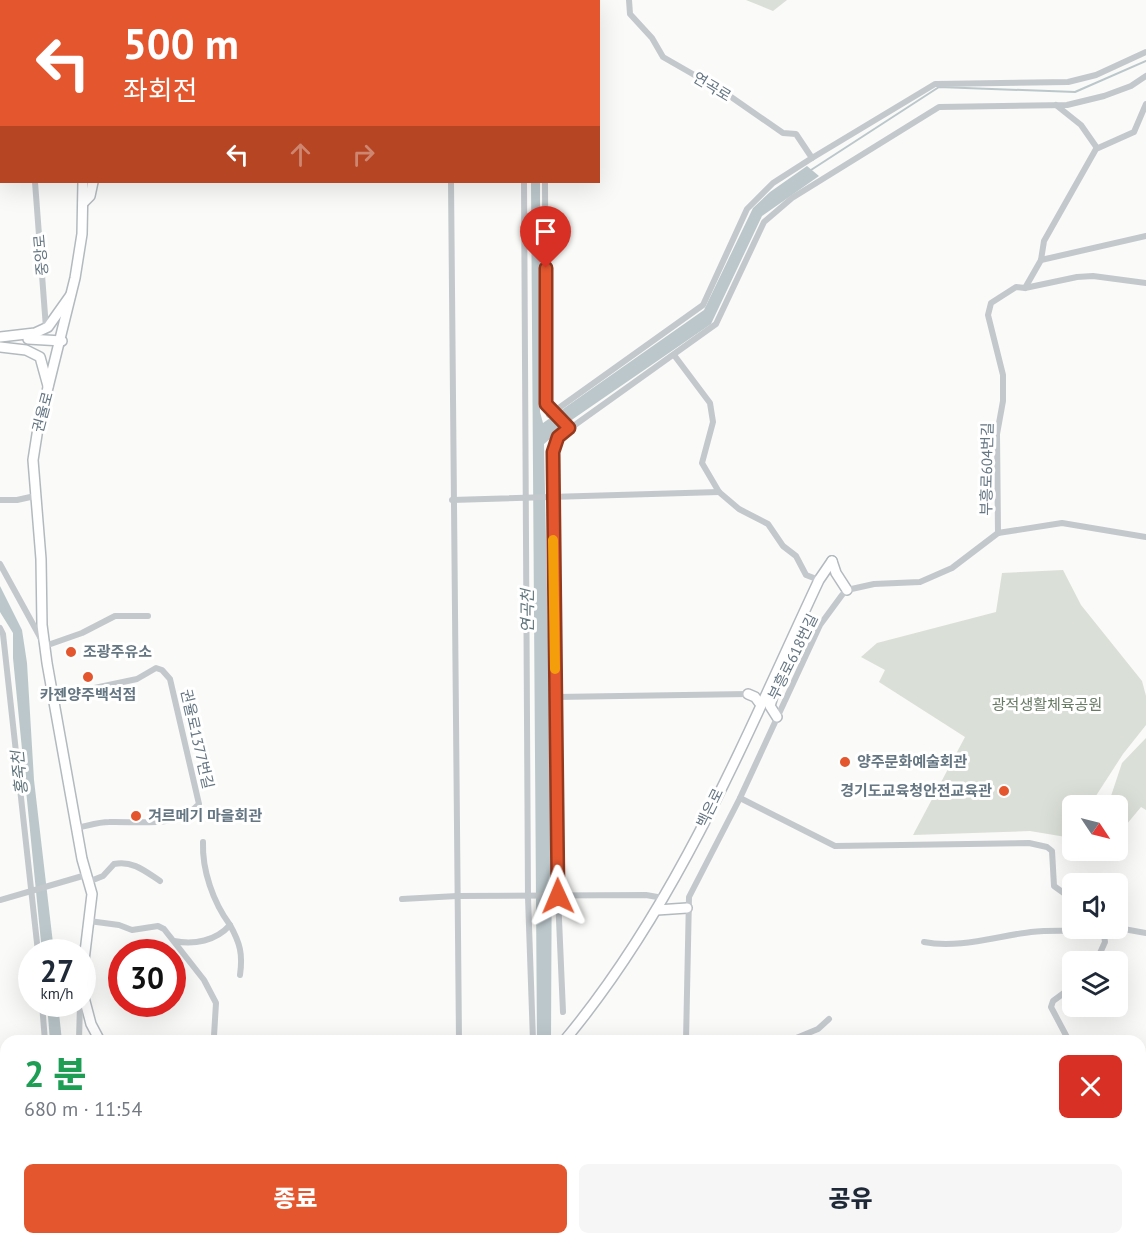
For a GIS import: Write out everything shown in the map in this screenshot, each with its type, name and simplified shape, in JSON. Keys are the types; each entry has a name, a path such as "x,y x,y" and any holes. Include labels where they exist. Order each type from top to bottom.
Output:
{"main road":[{"name":"권율로","path":"83,183 82,234 72,294 33,460 40,542 42,625 52,697 76,828 92,898 87,939"},
{"path":"83,203 90,196 93,183"},
{"path":"0,338 35,333 46,328 55,321 72,294"},
{"path":"0,338 62,341"},
{"path":"0,346 33,352 40,357 49,392"},
{"name":"백은로","path":"569,1035 622,965 657,910 692,845 819,580 832,561 836,573 847,590"},
{"path":"777,717 770,706 787,647"},
{"path":"748,694 755,697 759,708 777,717"},
{"path":"657,910 687,908"},
{"path":"89,1017 97,1035"},
{"path":"573,1035 583,1017"}],"street":[{"name":"연곡로","path":"630,0 630,14 652,38 663,57 724,92 783,133 796,134 812,158"},
{"path":"552,413 703,305 747,209 773,183 812,158 935,84 1068,82 1096,75 1146,52"},
{"path":"563,1012 558,896 552,495 553,452 558,437 716,324 764,222 792,198 939,107 1056,105 1104,96 1131,86 1146,76"},
{"path":"1025,288 1041,260 1044,241 1097,148 1134,132 1146,104"},
{"path":"1056,105 1081,125 1097,148"},
{"name":"중앙로","path":"35,183 46,328"},
{"path":"451,183 452,500 459,1035"},
{"path":"524,183 528,897 533,1035"},
{"path":"545,183 546,404 552,413 569,428"},
{"path":"1041,260 1146,236"},
{"name":"부흥로604번길","path":"998,533 997,434 1003,401 1003,375 988,315 991,303 1016,287 1025,288 1092,276 1146,283"},
{"path":"674,354 710,403 713,422 702,463 718,492 739,509 768,524 783,546 796,556 806,575 819,580"},
{"path":"452,500 552,495 718,492"},
{"path":"0,500 17,500 35,496"},
{"path":"847,590 874,584 920,582 952,568 998,533 1062,523 1146,537"},
{"path":"0,564 45,646 82,633 115,616 148,616"},
{"name":"부흥로618번길","path":"686,1035 687,908 698,876 740,798 820,625 847,590"},
{"path":"0,628 3,634 19,789 29,855 30,892 36,939"},
{"name":"권율로1377번길","path":"52,697 137,679 156,668 162,670 170,679 175,695 180,727 188,748 199,804 191,814 165,821 106,822 76,828"},
{"path":"556,697 748,694"},
{"path":"740,798 835,846 1029,843 1047,847 1052,851 1054,886 1062,892"},
{"path":"203,842 203,860 211,887 222,915 240,944 242,955 240,975"},
{"path":"0,900 55,885 103,876 114,864 126,862 140,867 160,881"},
{"path":"402,899 457,896 646,895 663,898"},
{"path":"89,921 119,925 132,930 158,926 172,939"},
{"path":"186,941 210,940 230,925"},
{"path":"1128,930 1146,933"},
{"path":"924,942 958,942 1033,932 1062,933"},
{"path":"186,957 204,980 216,1003 214,1035"},
{"path":"1062,994 1053,1000 1051,1007 1066,1035"},
{"path":"43,1017 45,1035"},
{"path":"79,1035 80,1017"},
{"path":"804,1035 818,1029 829,1019"},
{"path":"81,1035 82,1031 91,1024"}],"green space":[{"path":"746,0 787,0 773,11"},
{"name":"광적생활체육공원","path":"1063,570 1081,605 1142,681 1146,696 1146,725 1123,754 1096,795 1062,795 1062,836 1030,831 913,835 965,737 879,682 885,670 861,657 877,643 996,612 1002,573"},
{"path":"1146,738 1146,810 1141,807 1128,823 1128,795 1111,795 1122,763"}],"shaded area":[{"path":"807,166 819,176 762,216 711,324 573,419 544,444 552,829 551,1035 537,1035 531,183 540,183 540,412 543,423 704,310 753,208 770,192"},
{"path":"0,586 22,630 27,663 34,780 52,939 41,939 13,658 13,633 0,612"},
{"path":"48,1017 59,1017 61,1035 50,1035"}],"waterway":[{"path":"811,170 939,87 1075,92 1146,61"}],"slow traffic":[{"path":"553,540 555,669"}],"place":[{"name":"조광주유소","path":"71,652"},
{"name":"카젠양주백석점","path":"88,677"},
{"name":"양주문화예술회관","path":"845,762"},
{"name":"경기도교육청안전교육관","path":"1004,791"},
{"name":"겨르메기 마을회관","path":"136,816"}],"route":[{"path":"546,268 546,404 569,428 558,437 553,452 558,896"}],"water label":[{"name":"연곡천","path":"527,611"},
{"name":"홍죽천","path":"19,773"}]}
